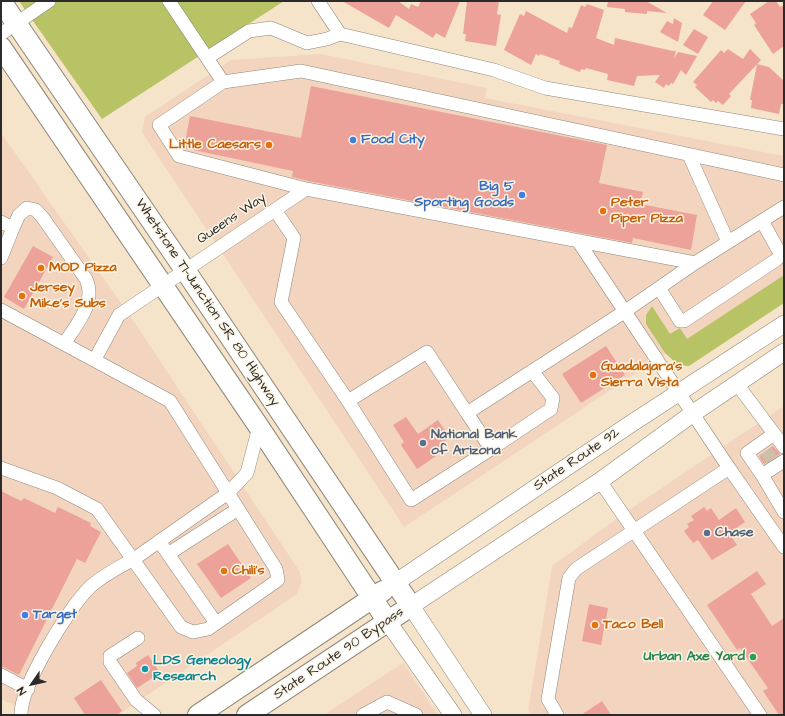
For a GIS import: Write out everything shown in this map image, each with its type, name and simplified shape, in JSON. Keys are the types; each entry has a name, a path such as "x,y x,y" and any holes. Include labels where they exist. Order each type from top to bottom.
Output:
{"highway":[{"name":"Whetstone TI-Junction SR 80 Highway","path":"1,1 9,29 185,270 411,606"},
{"name":"Whetstone TI-Junction SR 80 Highway","path":"1,47 259,427 388,622"},
{"name":"State Route 92","path":"372,598 395,583"},
{"name":"State Route 90 Bypass","path":"198,715 372,598"},
{"name":"State Route 90 Bypass","path":"247,715 411,606"}],"main road":[{"name":"State Route 92","path":"395,583 678,393 784,324"},
{"name":"State Route 92","path":"411,606 600,481 692,414 784,352"},
{"path":"411,606 483,715"},
{"path":"388,622 453,715"}],"street":[{"path":"9,29 49,1"},
{"path":"169,1 223,82"},
{"path":"318,1 340,34"},
{"path":"207,58 249,31 271,28 307,43 327,39 340,34 494,70 545,88 784,129"},
{"path":"695,263 306,189 179,156 159,125 223,82 301,71 784,175"},
{"path":"689,154 728,242"},
{"name":"Queens Way","path":"94,359 119,315 306,189"},
{"path":"467,413 624,312 695,263 784,207"},
{"path":"1,258 19,215 27,208 36,210 86,279 90,288 90,299 81,318 64,344"},
{"path":"275,210 294,238 281,302 348,401 411,500 551,409 553,398 532,371"},
{"path":"659,288 680,321 684,322 781,255 762,221"},
{"path":"1,222 13,228"},
{"path":"578,241 692,414 784,547"},
{"path":"1,310 170,401 276,569 278,580 208,629 193,632 181,627 97,509 57,488 1,468"},
{"path":"348,401 426,352 490,449"},
{"path":"737,384 784,447"},
{"path":"21,715 21,708 28,689 55,635 90,587 120,566 134,559 228,493 247,473 259,427"},
{"path":"762,475 772,456 774,434"},
{"path":"772,456 747,453 784,512"},
{"path":"557,715 548,699 569,578 576,569 634,529 729,468"},
{"path":"600,481 760,715"},
{"path":"168,554 238,509"},
{"path":"159,541 216,623"},
{"path":"138,638 110,656 110,662 136,700 154,715"},
{"path":"1,675 28,689"},
{"path":"363,715 387,702 416,715"}],"shaded area":[{"path":"321,54 487,88 485,98 784,156 784,275 404,527 142,132 145,117 231,60"},
{"path":"1,133 126,310 300,572 302,582 296,595 118,715 31,715 30,713 1,699"},
{"path":"784,406 784,715 531,715 528,710 552,566 623,514"},
{"path":"403,663 438,715 324,715"}],"green space":[{"path":"19,1 284,1 102,119"},
{"path":"784,275 784,303 689,366 678,365 665,353 646,324 646,315 652,306 670,334 680,328 687,339"}],"building":[{"path":"342,1 398,1 409,9 411,4 418,7 421,1 460,1 445,38 436,33 433,38 396,15 389,28"},
{"path":"467,1 499,1 497,14 501,15 496,46 465,41 466,34 463,34"},
{"path":"608,1 646,1 667,13 647,11 647,14 625,12 625,9 607,7"},
{"path":"713,1 746,1 725,30 703,15"},
{"path":"769,1 776,1 780,7 784,5 784,46 773,54 754,25 756,23 750,14"},
{"path":"587,4 604,10 596,38 614,45 615,38 676,51 674,58 678,52 697,56 686,75 681,70 673,84 671,83 669,86 666,84 664,88 655,82 660,75 637,76 634,86 607,80 608,74 586,68 585,70 581,69 580,72 559,64 560,61 540,54 539,56 536,54 531,65 504,50 520,14 524,16 526,11 567,33 569,27 572,28 581,5 585,7"},
{"path":"674,18 682,23 678,42 660,32 667,21 673,24"},
{"path":"694,29 708,37 698,54 683,45"},
{"path":"728,49 743,59 750,49 761,60 729,94 731,96 723,105 718,101 716,103 713,100 711,102 695,87 697,85 693,82 721,50 724,53"},
{"path":"757,64 769,67 784,81 784,104 781,104 779,114 751,108 752,100 750,100"},
{"path":"311,86 607,145 599,183 643,192 640,204 697,215 691,250 633,238 632,243 308,181 292,177 293,171 184,148 190,116 301,138"},
{"path":"33,246 53,257 24,309 4,297"},
{"name":"Guadalajara's Sierra Vista","path":"606,346 625,375 581,403 562,374"},
{"name":"National Bank of Arizona","path":"406,417 418,434 438,420 450,438 441,443 445,450 417,469 401,445 404,442 393,425"},
{"path":"773,446 780,454 764,464 759,456"},
{"name":"Target","path":"1,491 21,501 24,498 55,513 58,507 91,523 90,526 101,532 85,563 77,559 19,675 1,666"},
{"name":"Chase","path":"704,507 707,511 711,508 719,520 736,508 745,522 729,533 737,545 712,560 698,540 693,543 684,531 689,527 687,524 694,520 691,516"},
{"name":"Chili's","path":"228,544 251,578 221,598 197,564"},
{"path":"757,571 766,584 751,594 772,626 784,618 784,715 779,715 763,691 768,688 740,648 737,650 707,605"},
{"name":"Taco Bell","path":"589,604 608,608 601,645 582,641"},
{"name":"LDS Geneology Research","path":"148,655 160,673 137,688 127,673 137,666 136,663"},
{"path":"101,680 122,711 117,715 85,715 74,698"},
{"path":"602,701 611,715 581,715"}],"tunnel":[{"path":"766,451 773,461"}],"place":[{"name":"Food City","path":"353,140"},
{"name":"Little Caesars","path":"269,145"},
{"name":"Big 5 Sporting Goods","path":"522,195"},
{"name":"Peter Piper Pizza","path":"603,211"},
{"name":"MOD Pizza","path":"41,268"},
{"name":"Jersey Mike's Subs","path":"22,296"},
{"name":"Guadalajara's Sierra Vista","path":"593,375"},
{"name":"National Bank of Arizona","path":"423,443"},
{"name":"Chase","path":"707,533"},
{"name":"Chili's","path":"224,571"},
{"name":"Target","path":"25,615"},
{"name":"Taco Bell","path":"595,625"},
{"name":"Urban Axe Yard","path":"753,657"},
{"name":"LDS Geneology Research","path":"145,669"}]}
